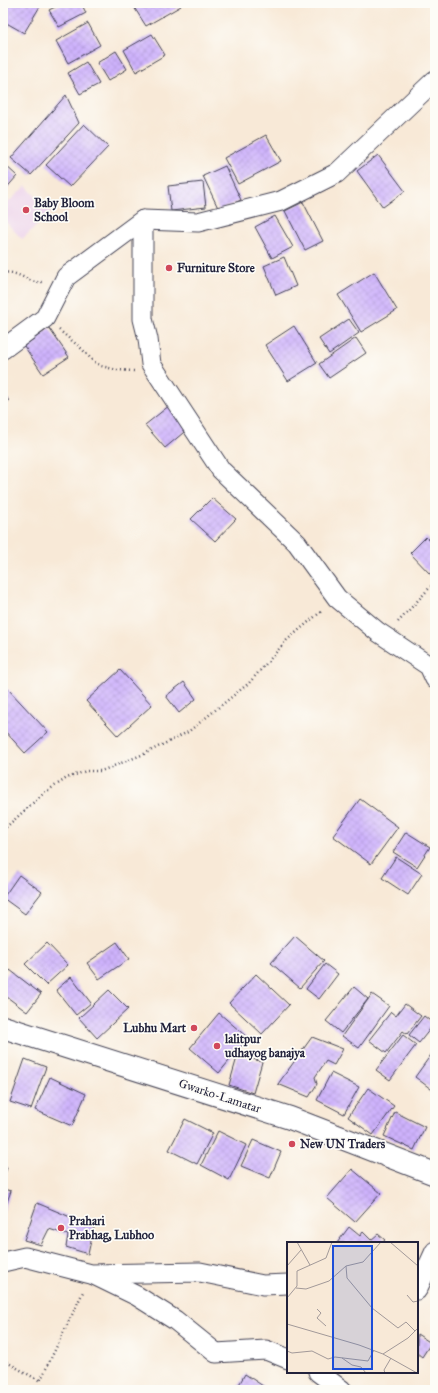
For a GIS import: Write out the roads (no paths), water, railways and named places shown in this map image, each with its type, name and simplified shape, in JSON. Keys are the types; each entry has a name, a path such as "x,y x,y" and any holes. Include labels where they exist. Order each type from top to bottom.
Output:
{"main road":[{"name":"Gwarko-Lamatar","path":"3,1027 290,1118 435,1174"}],"street":[{"path":"3,349 45,318 66,277 143,220 198,222 281,201 337,173 435,80"},
{"path":"143,220 143,319 148,339 151,364 221,470 297,544 337,598 378,632 429,666 435,680"},
{"path":"418,1288 435,1251"},
{"path":"3,1262 25,1257 92,1274 137,1296 175,1320 216,1353 266,1350 287,1358"},
{"path":"92,1274 200,1272 263,1285 287,1284"},
{"path":"319,1373 342,1390"}],"place":[{"name":"Baby Bloom School","path":"26,210"},
{"name":"Furniture Store","path":"169,268"},
{"name":"Lubhu Mart","path":"194,1028"},
{"name":"lalitpur udhayog banajya","path":"217,1046"},
{"name":"New UN Traders","path":"292,1144"},
{"name":"Prahari Prabhag, Lubhoo","path":"61,1228"}]}
